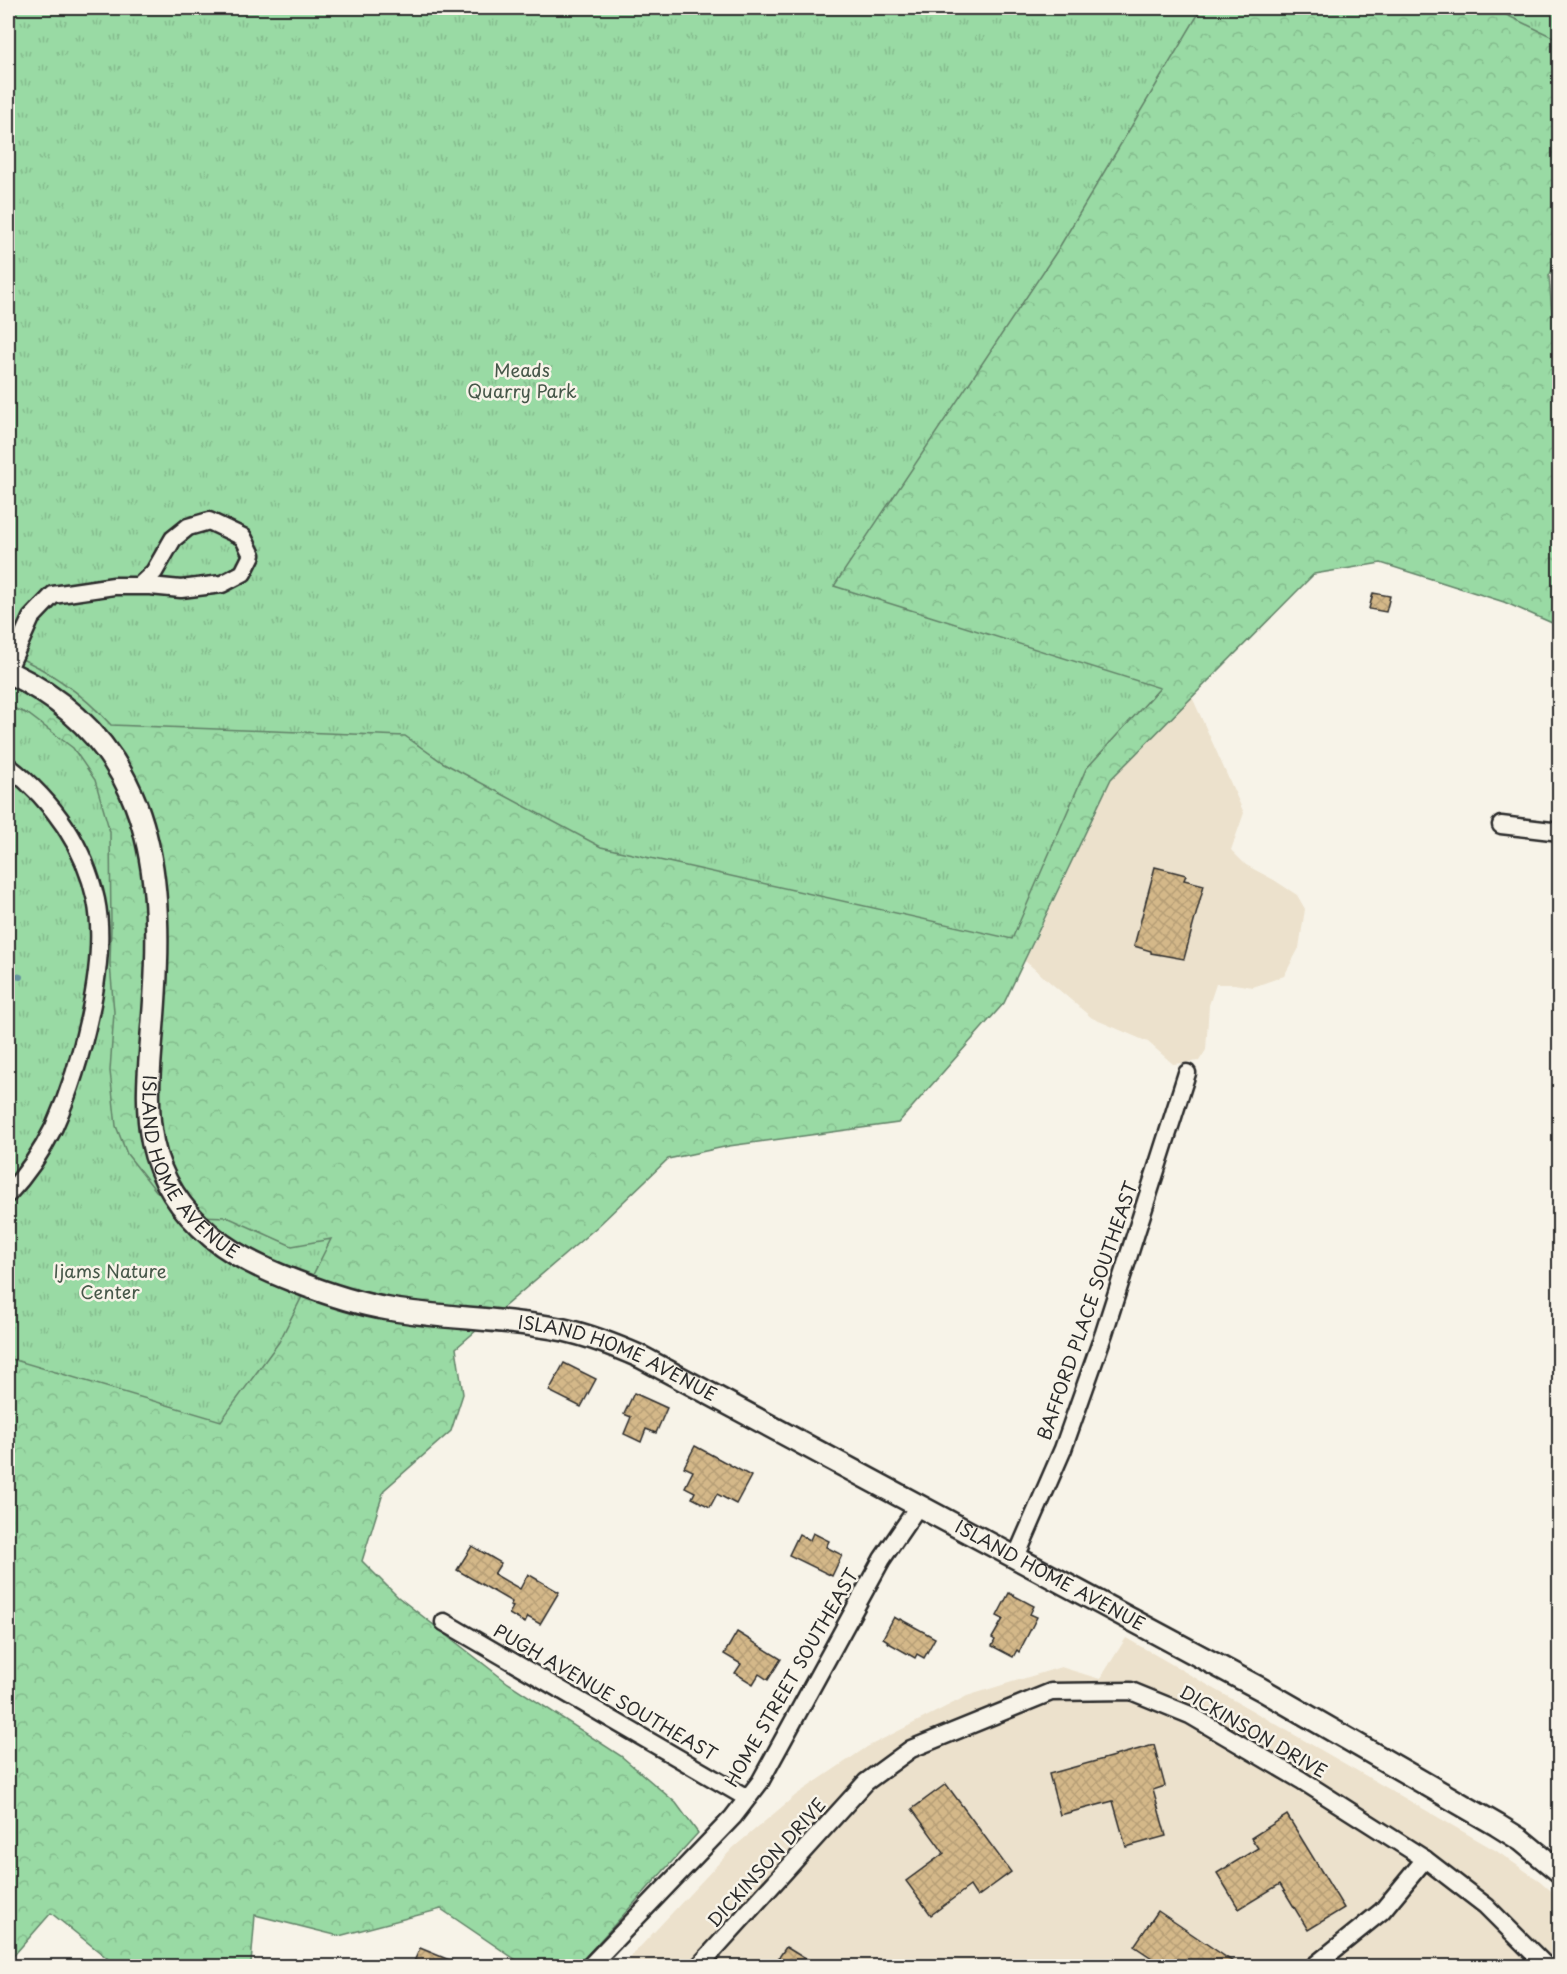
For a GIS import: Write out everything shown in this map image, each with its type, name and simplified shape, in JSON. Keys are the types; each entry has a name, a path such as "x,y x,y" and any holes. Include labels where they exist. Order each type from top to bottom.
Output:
{"street":[{"path":"8,670 31,618 54,595 103,587 139,586 181,589 222,584 243,573 252,555 243,537 209,521 188,526 173,539 154,572 139,586"},
{"name":"ISLAND HOME AVENUE","path":"8,670 51,696 89,728 112,756 136,803 149,855 156,918 156,989 147,1096 149,1129 155,1156 172,1191 188,1214 229,1249 314,1289 345,1299 388,1309 538,1326 584,1335 610,1344 689,1382 1261,1689 1521,1839 1560,1872"},
{"path":"8,766 52,807 74,840 96,900 99,928 93,995 78,1059 53,1128 26,1173 8,1194"},
{"path":"1501,825 1560,832"},
{"name":"BAFFORD PLACE SOUTHEAST","path":"1016,1557 1062,1449 1104,1334 1187,1073"},
{"name":"HOME STREET SOUTHEAST","path":"590,1966 733,1817 760,1782 882,1559 919,1505"},
{"name":"PUGH AVENUE SOUTHEAST","path":"444,1622 747,1798"},
{"name":"DICKINSON DRIVE","path":"699,1966 866,1782 911,1749 1051,1692 1131,1691 1190,1714 1301,1780 1425,1859 1486,1906 1540,1965"},
{"path":"1314,1966 1382,1911 1425,1859"}],"shaded area":[{"path":"1192,697 1244,813 1231,850 1246,865 1297,895 1305,909 1299,948 1284,976 1253,987 1216,984 1209,1005 1206,1050 1199,1061 1173,1064 1148,1042 1092,1018 1025,961 1111,779"},
{"path":"1126,1638 1495,1850 1540,1881 1559,1898 1559,1966 622,1966 734,1847 796,1795 867,1747 967,1696 1061,1667 1100,1679"}],"green space":[{"path":"8,8 1559,8 1560,255 1549,276 1552,313 1560,323 1559,626 1504,602 1381,563 1314,574 1111,779 1004,1003 898,1123 729,1146 668,1159 598,1226 456,1348 463,1394 451,1431 384,1490 362,1561 398,1597 508,1683 621,1756 676,1803 698,1833 577,1966 525,1966 441,1909 339,1936 255,1915 251,1964 259,1966 117,1966 51,1913 8,1962"},
{"name":"Meads Quarry Park","path":"8,8 1202,8 1057,251 834,586 1160,688 1086,769 1012,939 601,847 442,762 405,736 111,725 76,692 37,666 8,653"},
{"path":"1492,8 1559,8 1559,40"},
{"name":"Ijams Nature Center","path":"8,706 28,714 73,748 95,780 110,832 110,964 114,1012 110,1071 116,1126 127,1154 156,1191 197,1216 227,1217 292,1246 331,1239 279,1342 221,1421 8,1358"}],"building":[{"path":"1373,593 1390,596 1386,612 1369,609"},
{"path":"1155,867 1186,875 1184,880 1204,885 1184,959 1151,953 1151,951 1134,946"},
{"path":"564,1363 596,1379 581,1407 549,1391"},
{"path":"634,1393 667,1408 656,1433 646,1429 641,1442 624,1434 631,1417 624,1414"},
{"path":"695,1446 751,1476 736,1504 717,1494 710,1507 692,1498 695,1492 685,1487 693,1471 684,1467"},
{"path":"813,1533 829,1541 826,1547 842,1555 832,1576 789,1555 799,1534 810,1540"},
{"path":"472,1546 501,1563 494,1574 520,1589 528,1574 559,1592 540,1624 528,1617 525,1623 509,1614 513,1607 510,1606 512,1602 457,1570"},
{"path":"1009,1593 1034,1606 1030,1614 1037,1617 1019,1652 1017,1650 1013,1657 992,1646 995,1640 992,1638 1003,1619 997,1616"},
{"path":"894,1617 935,1638 924,1658 917,1654 915,1658 883,1638"},
{"path":"737,1632 781,1659 768,1680 759,1674 753,1684 735,1673 741,1664 724,1654"},
{"path":"1154,1745 1165,1786 1153,1790 1166,1836 1126,1847 1113,1801 1060,1815 1049,1774"},
{"path":"946,1784 1011,1872 977,1897 970,1886 931,1915 906,1881 944,1853 912,1809"},
{"path":"1287,1815 1344,1908 1308,1930 1280,1884 1239,1909 1217,1873 1258,1848 1251,1838"},
{"path":"1158,1911 1239,1966 1164,1966 1134,1946"},
{"path":"786,1947 817,1966 773,1966"},
{"path":"420,1948 464,1966 412,1966"}],"waterway":[{"path":"8,974 20,977"}]}
